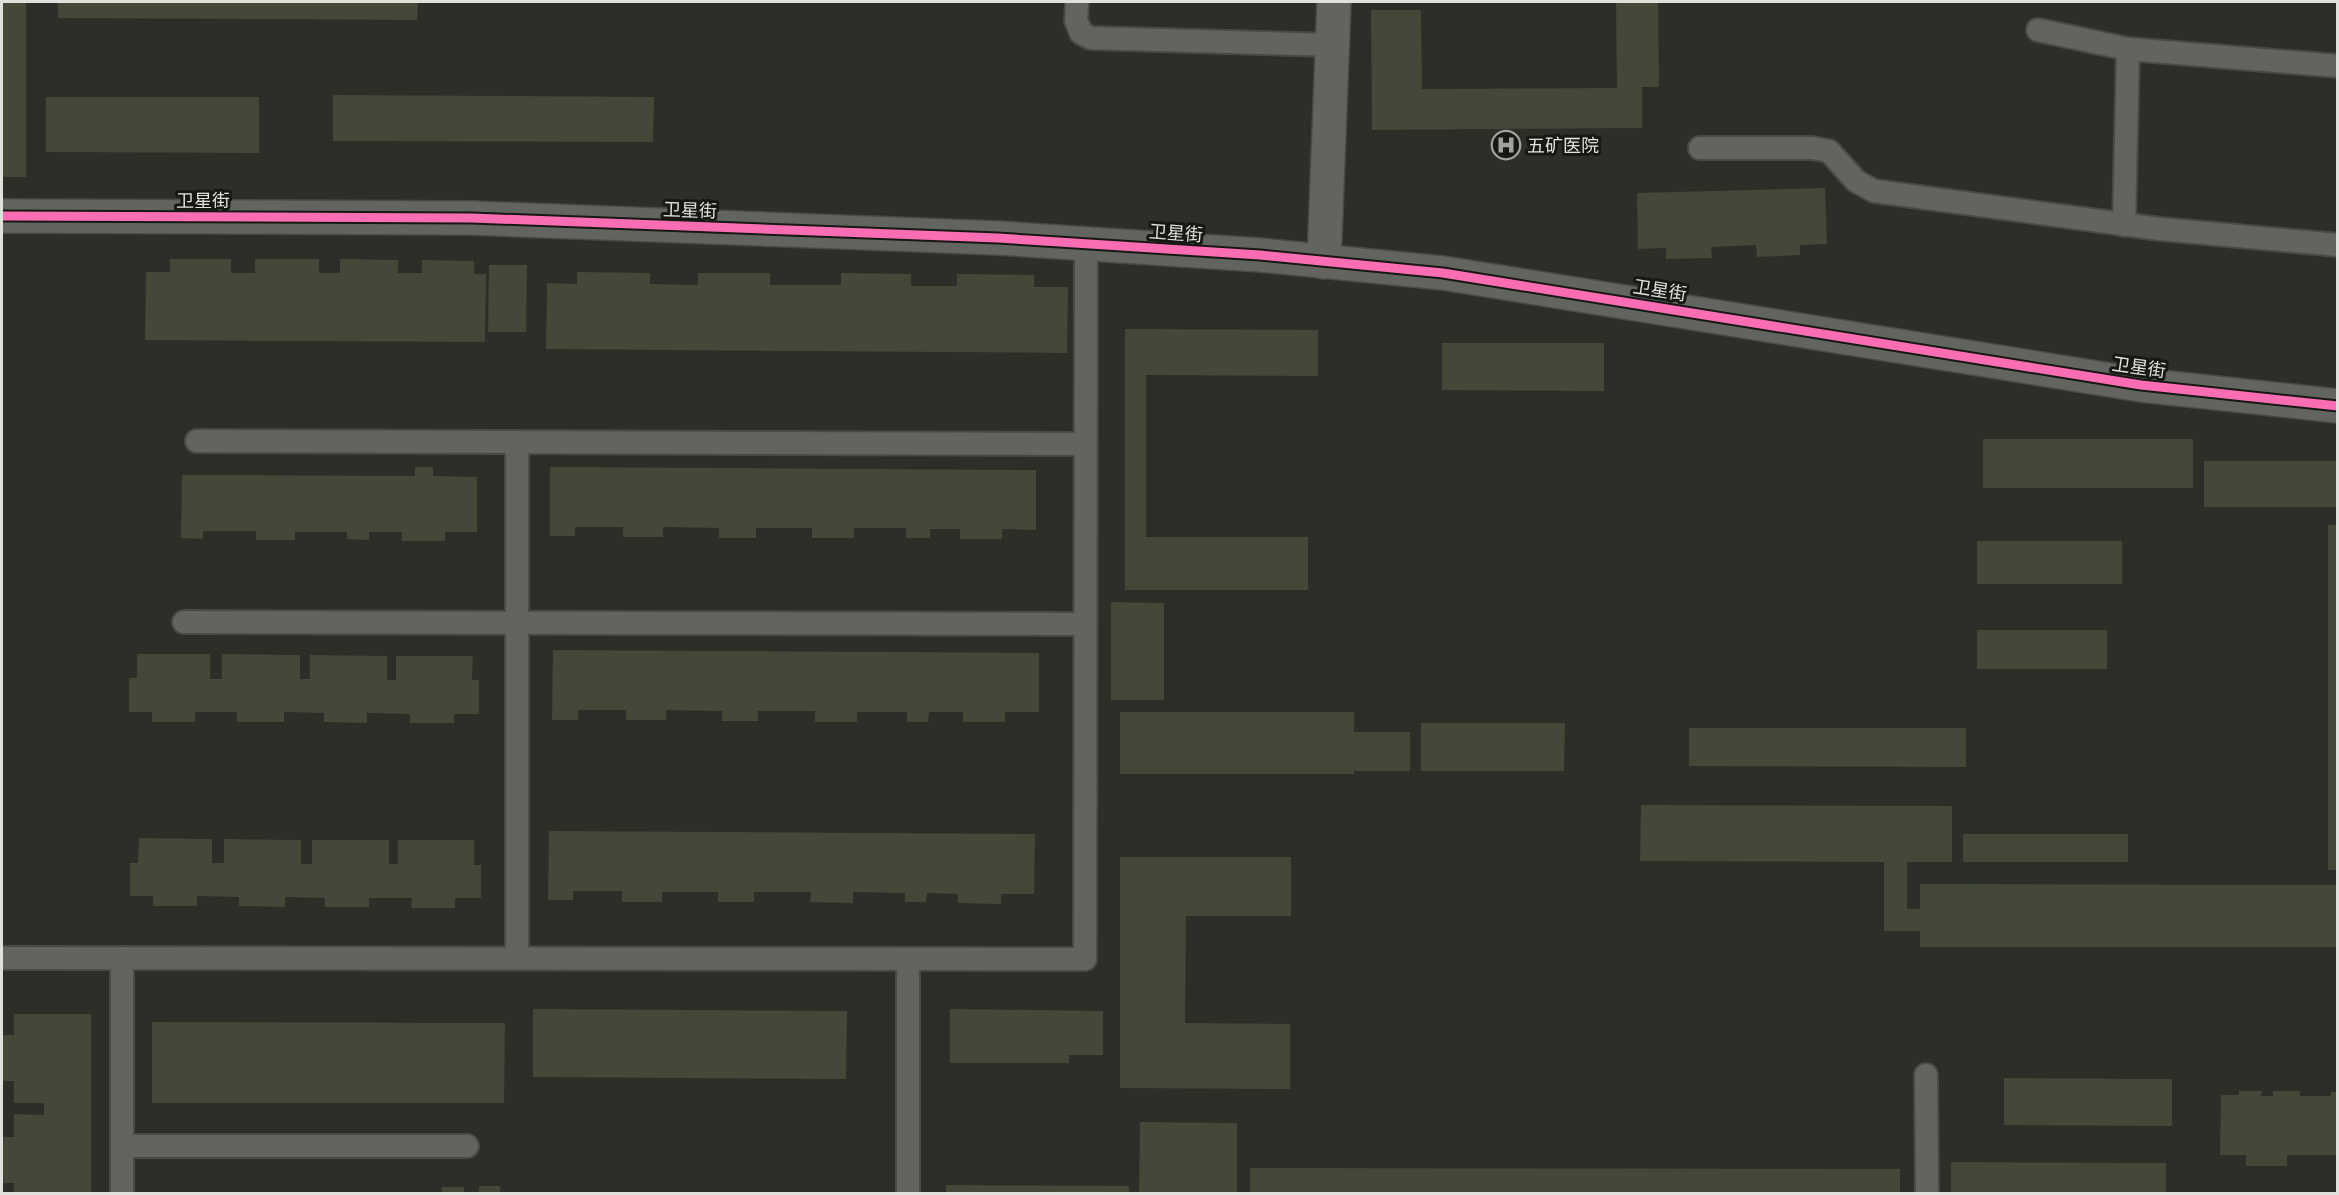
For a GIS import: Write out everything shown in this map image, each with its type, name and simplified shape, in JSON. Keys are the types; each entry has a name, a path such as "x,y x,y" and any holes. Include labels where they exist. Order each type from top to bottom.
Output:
{"street":[{"path":"1324,262 1334,2"},
{"name":"卫星街","path":"2,216 472,218 998,238 1260,255 1443,273 2141,385 2337,406"}],"lane":[{"path":"1077,2 1076,20 1081,33 1091,38 1332,45"},
{"path":"2038,30 2128,50 2337,66"},
{"path":"2124,225 2128,50"},
{"path":"1700,148 1812,148 1829,151 1856,181 1874,191 2124,225 2337,245"},
{"path":"2,958 1085,959 1086,244"},
{"path":"197,441 1085,444"},
{"path":"517,442 517,958"},
{"path":"184,622 1085,624"},
{"path":"122,958 122,1194"},
{"path":"908,959 908,1194"},
{"path":"1926,1075 1927,1194"},
{"path":"122,1146 467,1146"}],"building":[{"path":"2,2 26,2 26,177 2,177"},
{"path":"58,2 418,2 417,20 58,18"},
{"path":"1616,2 1658,2 1659,87 1642,87 1642,128 1372,130 1371,10 1421,10 1422,89 1617,88"},
{"path":"333,95 654,97 653,142 333,141"},
{"path":"46,97 259,97 259,153 46,152"},
{"path":"1825,188 1827,244 1800,245 1800,255 1757,257 1756,245 1711,247 1712,258 1666,259 1666,248 1638,249 1637,193"},
{"path":"170,259 231,259 231,273 255,273 255,259 319,259 319,273 340,273 340,259 398,260 398,273 422,273 422,260 474,261 474,274 486,274 485,342 145,340 146,272 170,272"},
{"path":"489,265 527,265 526,332 488,332"},
{"path":"577,272 650,273 650,284 698,285 698,273 770,273 770,285 841,285 841,273 911,274 911,286 957,286 957,274 1034,275 1034,287 1068,287 1067,353 546,349 547,283 577,284"},
{"path":"1125,329 1318,330 1318,376 1146,375 1146,537 1308,537 1308,590 1125,590"},
{"path":"1442,343 1604,343 1604,391 1442,390"},
{"path":"1983,439 2193,439 2193,488 1983,488"},
{"path":"2204,461 2338,461 2338,507 2204,507"},
{"path":"415,467 433,467 433,476 477,477 477,532 445,532 445,541 402,541 402,532 369,532 369,540 347,539 347,532 295,532 295,540 256,540 256,531 203,531 203,539 181,538 182,475 415,476"},
{"path":"550,467 1036,470 1036,530 1002,529 1002,539 960,539 960,529 930,529 930,538 906,538 906,528 854,528 854,538 812,538 812,528 756,528 756,538 719,538 719,528 663,527 663,537 623,537 623,527 575,527 575,536 550,536"},
{"path":"2328,525 2338,525 2338,870 2328,870"},
{"path":"1977,541 2122,541 2122,584 1977,584"},
{"path":"1111,602 1164,603 1164,700 1111,700"},
{"path":"1977,630 2107,630 2107,669 1977,669"},
{"path":"553,650 1039,653 1039,712 1005,712 1005,722 963,722 963,712 929,712 928,722 907,722 907,712 857,712 857,722 815,722 815,711 758,711 758,721 722,721 722,711 666,710 666,720 626,720 626,710 578,710 578,720 552,720"},
{"path":"137,654 210,654 210,679 222,679 222,654 300,655 300,679 310,679 310,655 387,656 387,680 396,680 396,656 473,656 472,680 479,680 479,714 454,714 454,723 410,723 410,714 367,713 367,723 324,722 324,713 284,712 284,722 237,722 237,712 195,712 195,722 152,722 152,712 129,712 129,678 137,678"},
{"path":"1120,712 1354,712 1354,732 1410,732 1410,771 1354,771 1354,774 1120,774"},
{"path":"1421,723 1565,723 1564,771 1421,771"},
{"path":"1689,728 1966,728 1966,767 1689,766"},
{"path":"1641,805 1952,806 1952,862 1907,862 1907,909 1920,909 1920,884 2338,885 2338,947 1920,947 1920,931 1884,931 1884,862 1640,861"},
{"path":"549,831 1035,834 1034,894 1001,894 1001,904 958,903 958,894 927,893 926,902 905,902 905,893 853,892 853,903 810,902 811,892 754,892 754,902 718,902 718,892 662,892 662,902 622,902 622,891 573,891 573,900 548,900"},
{"path":"1963,834 2128,834 2128,862 1963,862"},
{"path":"139,838 212,839 212,863 224,863 224,839 301,840 301,864 312,864 312,840 389,840 389,864 398,864 398,840 474,840 474,865 481,865 481,898 455,898 455,908 411,908 412,898 369,898 369,907 325,907 325,898 285,897 285,907 239,906 239,897 197,896 197,906 153,906 153,896 130,896 130,863 138,863"},
{"path":"1120,857 1291,857 1291,916 1186,916 1185,1023 1290,1024 1290,1089 1120,1088"},
{"path":"533,1009 847,1011 846,1079 533,1077"},
{"path":"950,1009 1103,1011 1103,1055 1069,1055 1069,1063 950,1063"},
{"path":"14,1014 91,1014 91,1194 14,1194 14,1183 2,1183 2,1137 14,1137 14,1114 44,1115 44,1103 14,1103 14,1081 2,1081 2,1035 14,1035"},
{"path":"152,1022 505,1023 504,1103 152,1103"},
{"path":"2004,1078 2172,1079 2172,1126 2004,1125"},
{"path":"2239,1091 2262,1091 2261,1096 2273,1096 2273,1091 2300,1091 2300,1096 2331,1096 2331,1092 2338,1092 2338,1155 2287,1155 2287,1166 2246,1166 2246,1155 2220,1155 2221,1095 2239,1095"},
{"path":"1140,1122 1237,1123 1237,1194 1139,1194"},
{"path":"1951,1162 2166,1163 2166,1194 1951,1194"},
{"path":"1250,1168 1900,1169 1900,1194 1250,1194"},
{"path":"946,1185 1129,1186 1129,1194 946,1194"},
{"path":"479,1186 500,1186 500,1194 479,1194"},
{"path":"442,1187 464,1187 464,1194 442,1194"}],"cycle path":[{"path":"2,216 472,218 998,238 1260,255 1443,273 2141,385 2338,406"}],"place":[{"name":"五矿医院","path":"1506,145"}]}
